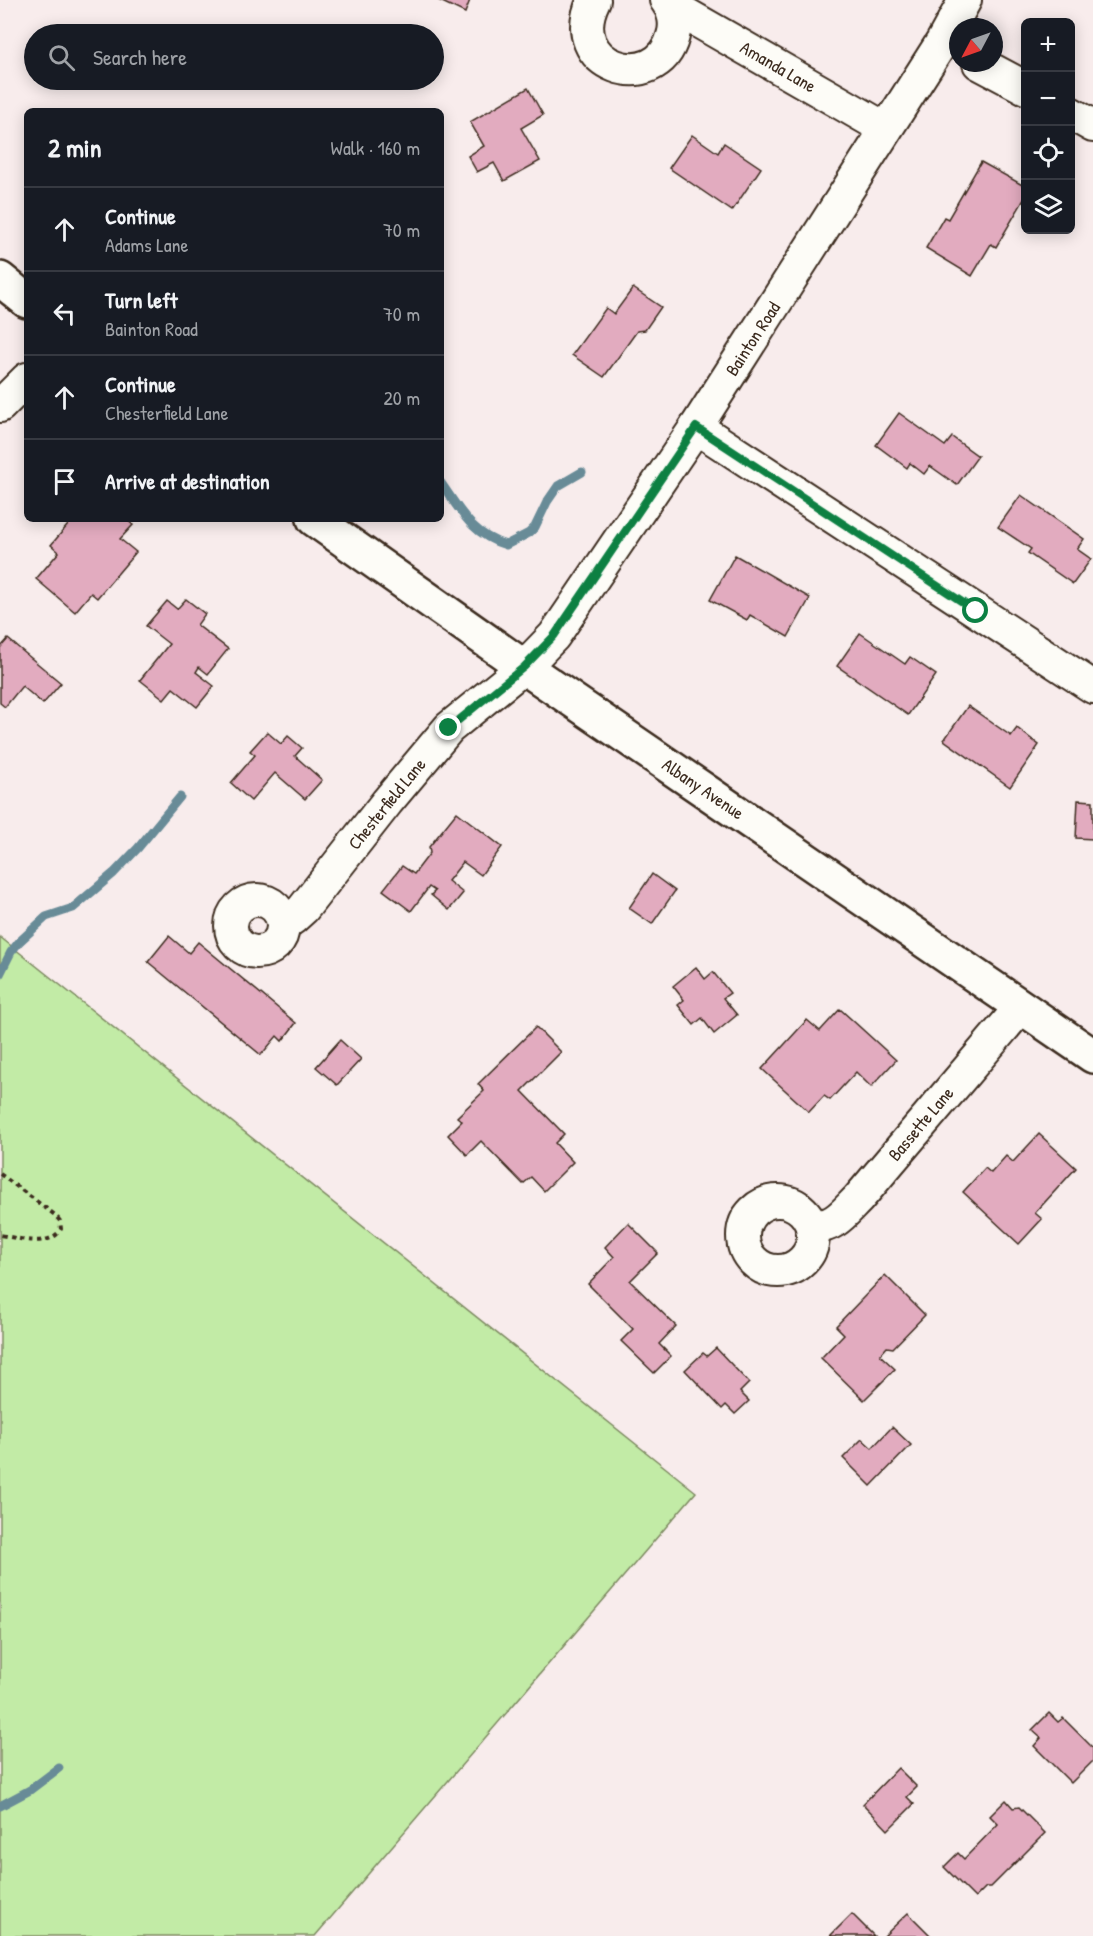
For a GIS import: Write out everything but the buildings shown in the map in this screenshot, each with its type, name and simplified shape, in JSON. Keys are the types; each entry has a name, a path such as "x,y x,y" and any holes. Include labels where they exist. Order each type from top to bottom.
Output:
{"highway":[{"path":"0,279 24,299"},
{"name":"Albany Avenue","path":"318,522 524,667 1093,1056"}],"street":[{"name":"Amanda Lane","path":"594,0 588,13 586,28 589,42 597,54 608,63 621,69 636,69 649,65 661,57 670,46 675,18 668,2"},
{"name":"Bainton Road","path":"959,18 965,0"},
{"name":"Amanda Lane","path":"668,2 886,129"},
{"name":"Bainton Road","path":"524,667 554,636 696,427 886,129 949,48"},
{"path":"996,72 1021,85"},
{"path":"1075,115 1093,126"},
{"path":"0,406 24,382"},
{"path":"696,427 1093,687"},
{"name":"Chesterfield Lane","path":"283,921 292,919 303,909 449,728 524,667"},
{"name":"Bassette Lane","path":"813,1228 827,1226 840,1218 858,1199 1021,1007"}],"path":[{"path":"0,1174 55,1215 60,1221 61,1229 55,1236 38,1241 0,1235"}],"green space":[{"path":"0,937 696,1492 315,1936 0,1936"}],"waterway":[{"path":"444,487 461,512 476,528 494,541 506,545 529,533 535,527 558,486 582,472"},
{"path":"0,974 19,942 46,917 73,908 114,873 180,797"},
{"path":"0,1806 30,1790 59,1768"}],"route":[{"path":"449,728 524,667 554,636 696,427 976,611"}]}
